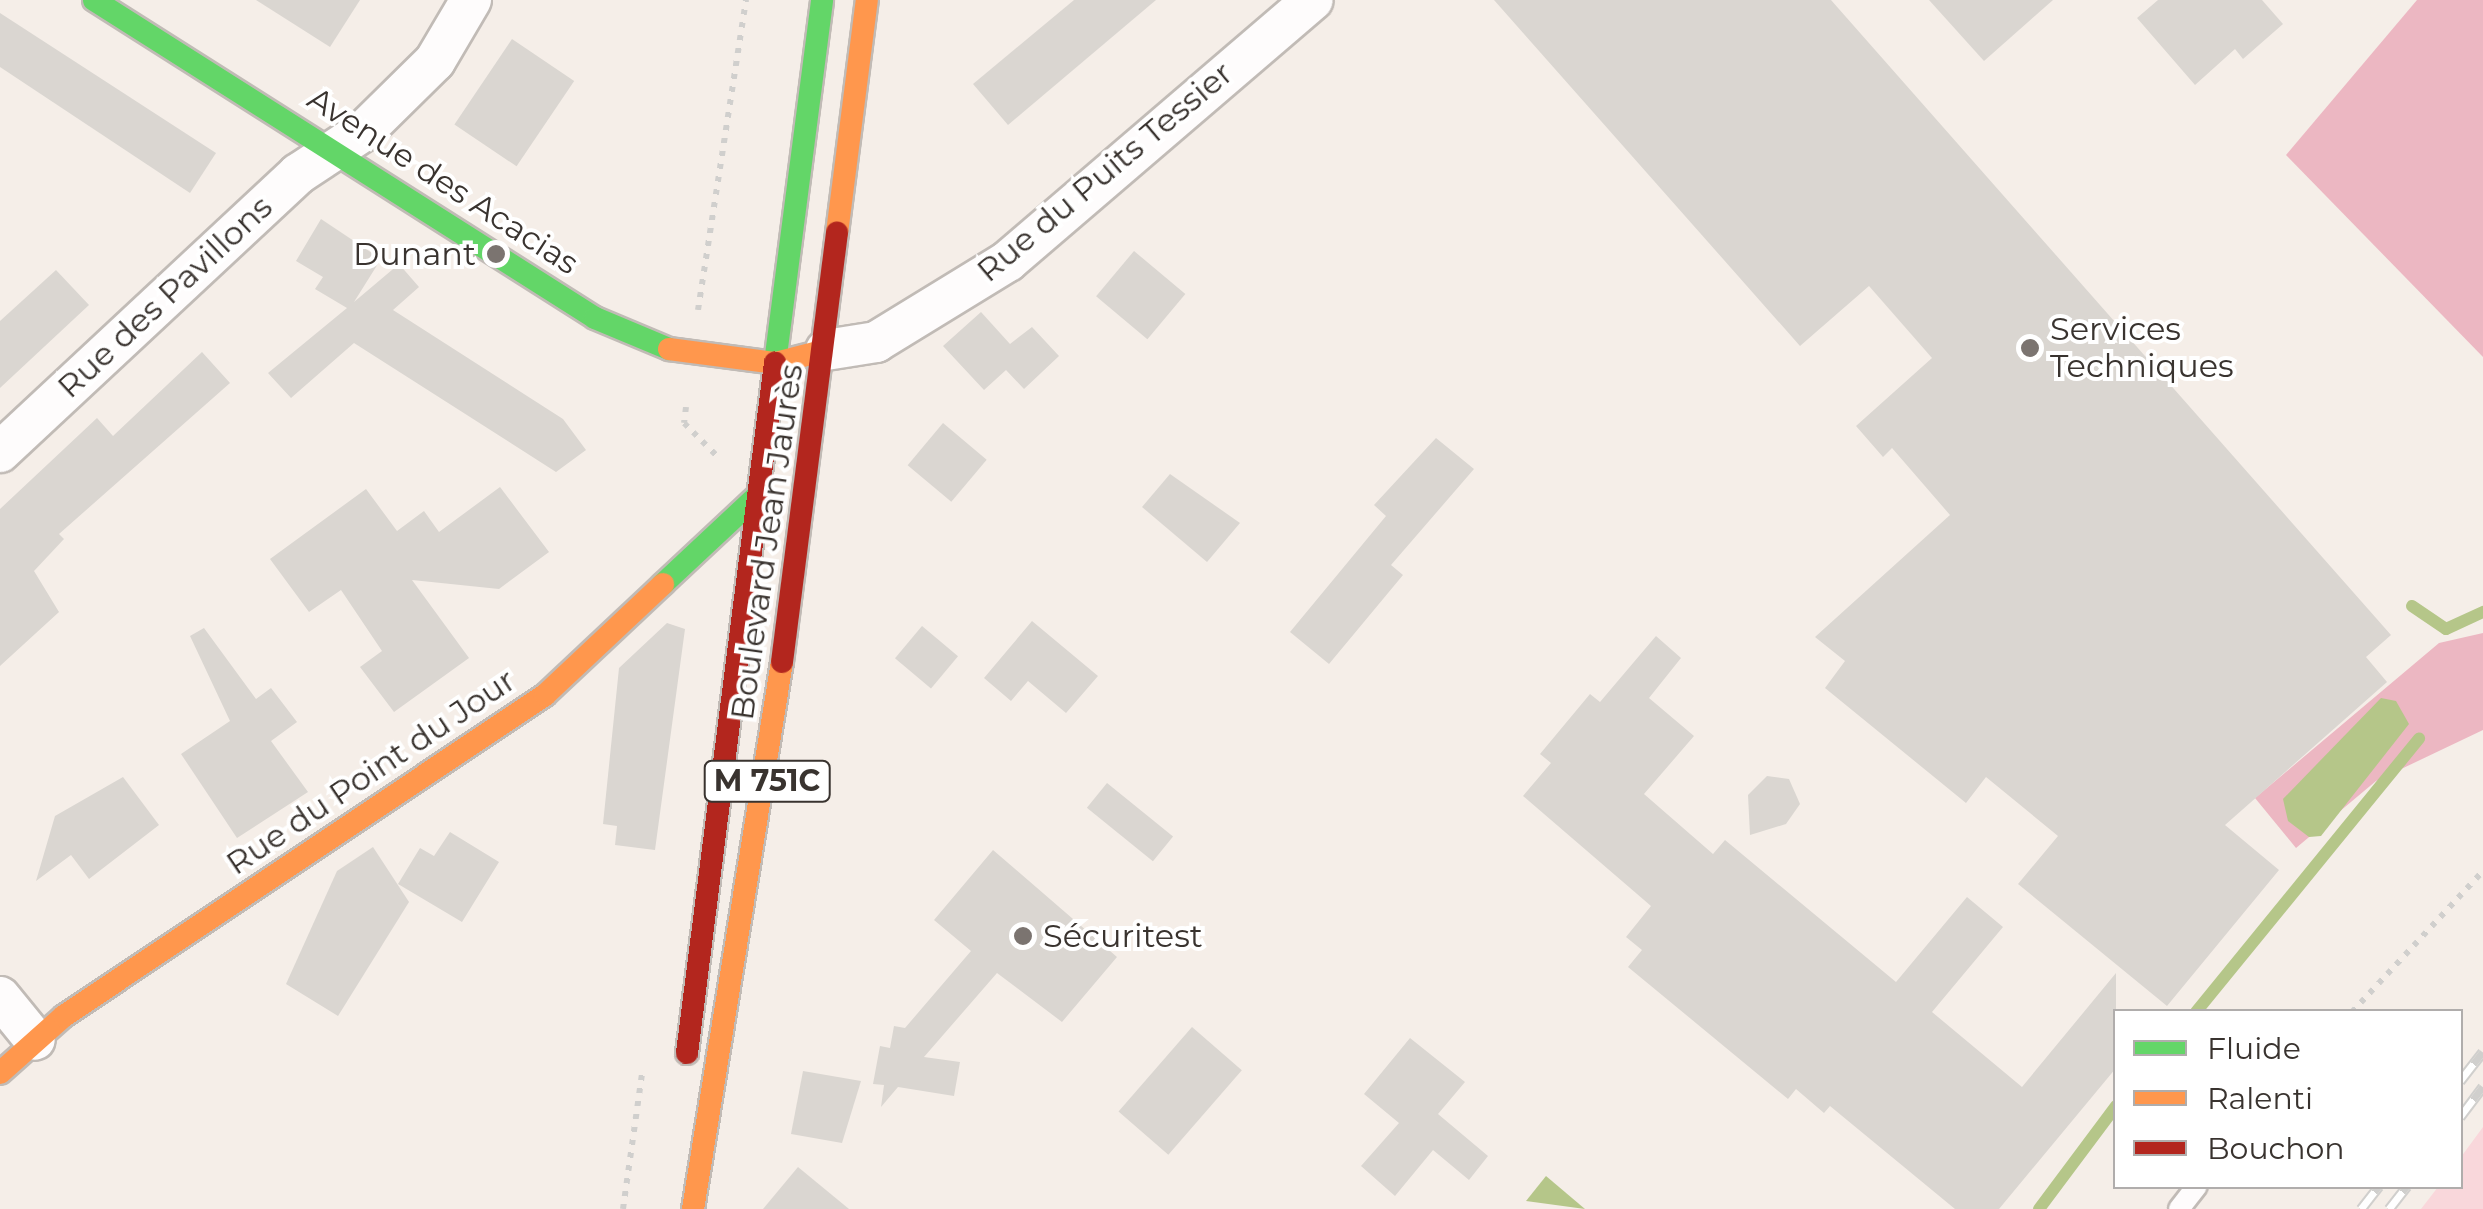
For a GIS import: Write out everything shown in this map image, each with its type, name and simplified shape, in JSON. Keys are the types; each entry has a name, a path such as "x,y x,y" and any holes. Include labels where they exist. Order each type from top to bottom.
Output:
{"main road":[{"name":"Avenue des Acacias","path":"94,0 336,150 595,318 692,359 776,363"},
{"name":"Boulevard Jean Jaurès","path":"684,1074 822,0"},
{"name":"Boulevard Jean Jaurès","path":"693,1209 761,825 826,350 866,0"},
{"name":"Rue du Puits Tessier","path":"776,363 826,350"},
{"name":"Rue du Point du Jour","path":"0,1073 36,1040 545,694 756,497"},
{"path":"670,1209 678,1132"}],"street":[{"name":"Rue des Pavillons","path":"0,452 298,174 336,150 435,60 471,0"},
{"name":"Rue du Puits Tessier","path":"826,350 876,342 1008,261 1312,0"},
{"path":"0,997 36,1040"}],"lane":[{"path":"2179,1209 2195,1189"}],"path":[{"path":"723,468 684,423 746,0"},
{"path":"2355,1009 2483,871"}],"shaded area":[{"path":"2417,0 2483,0 2483,357 2286,155"},
{"path":"2483,633 2483,730 2376,781 2296,848 2255,798 2439,643"},
{"path":"2381,698 2396,701 2409,724 2321,836 2309,837 2288,821 2283,799"},
{"path":"2483,1127 2483,1209 2421,1209 2436,1189 2463,1189 2463,1154"},
{"path":"1546,1176 1585,1209 1526,1201"}],"building":[{"path":"256,0 360,0 330,47"},
{"path":"1074,0 1156,0 1008,125 973,84"},
{"name":"Services Techniques","path":"1494,0 1831,0 2391,635 2366,657 2387,682 2225,825 2279,870 2167,1006 2018,884 2058,836 1986,777 1966,803 1825,688 1845,661 1815,637 1950,515 1892,448 1883,457 1856,426 1932,358 1869,286 1800,346"},
{"path":"1929,0 2053,0 1984,61"},
{"path":"2158,0 2262,0 2283,24 2243,59 2235,49 2195,85 2137,18"},
{"path":"0,13 216,153 190,193 0,67"},
{"path":"512,39 574,81 517,166 454,124"},
{"path":"321,219 381,259 354,302 399,264 419,287 393,310 563,419 586,450 556,472 354,343 291,398 268,373 347,308 315,289 323,277 296,261"},
{"path":"1134,251 1185,294 1147,339 1096,296"},
{"path":"56,270 89,305 0,388 0,321"},
{"path":"981,312 1010,344 1032,327 1059,356 1024,389 1006,370 984,390 943,346"},
{"path":"202,352 230,383 59,534 64,539 34,571 59,612 0,666 0,509 97,418 113,436"},
{"path":"943,423 987,460 951,502 908,465"},
{"path":"1436,438 1474,469 1391,565 1403,575 1329,664 1290,632 1386,516 1374,505"},
{"path":"1170,474 1240,523 1207,562 1142,507"},
{"path":"500,487 549,552 499,589 412,580 469,658 394,712 360,667 382,651 341,590 309,612 270,559 366,489 397,531 424,511 439,532"},
{"path":"1032,621 1098,676 1066,713 1028,681 1011,701 984,678"},
{"path":"667,623 685,629 655,850 615,845 617,826 603,824 619,668"},
{"path":"922,626 958,656 931,688 895,658"},
{"path":"204,628 256,699 271,688 297,722 271,741 308,792 237,838 181,754 230,721 190,636"},
{"path":"1656,636 1681,658 1649,698 1694,736 1644,794 1713,854 1725,840 1896,982 1967,897 2003,927 1932,1012 2022,1087 2116,973 2113,1072 1999,1209 1955,1209 1830,1106 1824,1113 1796,1089 1788,1099 1628,967 1642,950 1626,937 1651,906 1523,796 1551,763 1540,754 1590,694 1600,702"},
{"path":"1767,776 1789,779 1800,804 1786,824 1750,835 1748,795"},
{"path":"123,777 159,825 89,879 71,855 36,881 55,816"},
{"path":"1107,783 1173,836 1153,861 1087,808"},
{"path":"450,832 499,862 462,922 398,884 420,848 434,856"},
{"path":"373,847 409,902 338,1016 286,984 337,871"},
{"name":"Sécuritest","path":"993,850 1117,957 1062,1022 997,973 924,1057 960,1062 954,1096 898,1087 881,1107 884,1085 873,1084 880,1046 890,1048 894,1026 905,1028 971,951 934,920"},
{"path":"1192,1027 1242,1070 1168,1155 1119,1112"},
{"path":"1410,1038 1465,1082 1438,1114 1488,1156 1469,1180 1433,1150 1395,1196 1361,1166 1399,1123 1364,1094"},
{"path":"803,1071 861,1081 842,1143 791,1134"},
{"path":"798,1167 849,1209 763,1209"}],"waterway":[{"path":"2412,606 2446,629 2483,612"},
{"path":"2198,1009 2419,739"},
{"path":"2039,1209 2113,1110"}],"railway":[{"path":"2463,1077 2483,1052"},
{"path":"2463,1113 2483,1087"},
{"path":"2361,1209 2377,1189"},
{"path":"2389,1209 2405,1189"}],"traffic: fast":[{"path":"94,0 595,318 669,349"},
{"path":"775,363 822,0"},
{"path":"663,584 756,497"}],"traffic: slow":[{"path":"837,233 867,0"},
{"path":"669,349 776,363 818,352"},
{"path":"0,1073 64,1016 545,695 663,584"},
{"path":"693,1209 782,662"}],"traffic: jam":[{"path":"782,662 837,233"},
{"path":"687,1053 775,363"}],"place":[{"name":"Dunant","path":"496,254"},
{"name":"Services Techniques","path":"2030,348"},
{"name":"Sécuritest","path":"1023,936"}]}
